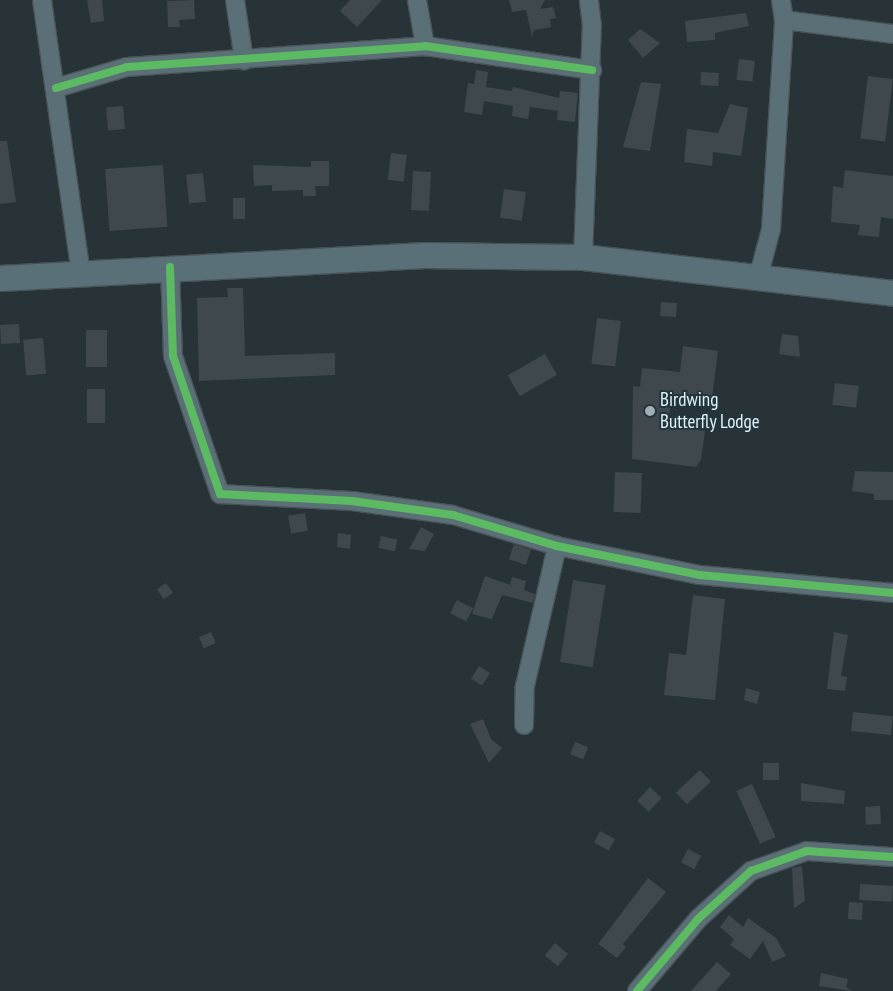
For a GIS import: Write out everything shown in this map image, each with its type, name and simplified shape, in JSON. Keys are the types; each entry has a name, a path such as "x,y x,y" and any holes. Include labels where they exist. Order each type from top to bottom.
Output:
{"main road":[{"path":"0,278 170,267 424,255 583,257 893,293"}],"street":[{"path":"42,0 81,273"},
{"path":"235,0 244,60"},
{"path":"417,0 425,46"},
{"path":"583,257 592,70 589,0"},
{"path":"758,278 771,229 784,20 781,0"},
{"path":"784,20 893,34"},
{"path":"56,88 127,67 425,46 592,70"},
{"path":"170,267 173,356 220,494 352,501 453,515 557,546 700,575 893,593"},
{"path":"524,725 525,686 557,546"},
{"path":"637,991 698,919 752,871 807,851 893,857"}],"building":[{"path":"87,0 102,0 104,21 91,23"},
{"path":"194,0 195,19 179,20 180,27 168,27 167,1"},
{"path":"350,0 382,0 357,27 340,11"},
{"path":"509,0 545,0 540,9 553,7 556,18 550,19 551,27 534,30 532,37 526,10 512,12"},
{"path":"746,13 749,26 715,33 715,40 687,42 685,21"},
{"path":"640,29 660,43 643,58 628,40"},
{"path":"739,59 755,61 752,82 736,80"},
{"path":"476,70 488,72 486,87 512,91 513,87 559,98 560,91 578,93 575,122 557,120 558,111 530,107 528,119 512,116 513,106 484,101 482,115 464,112 468,83 474,84"},
{"path":"701,72 719,73 718,86 700,85"},
{"path":"868,76 893,79 885,142 860,139"},
{"path":"641,82 661,84 650,151 623,147"},
{"path":"730,104 748,108 741,156 713,152 712,166 684,162 687,129 718,133"},
{"path":"123,106 125,129 108,130 106,107"},
{"path":"0,141 7,141 16,202 0,204"},
{"path":"391,153 407,155 404,182 388,180"},
{"path":"311,161 329,161 329,186 315,186 316,196 303,196 303,190 272,191 272,185 254,186 253,165 311,167"},
{"path":"163,165 167,227 109,231 105,169"},
{"path":"845,170 893,176 893,219 881,217 879,237 858,235 860,225 831,222 833,186 843,188"},
{"path":"413,171 431,172 429,211 411,210"},
{"path":"203,173 206,202 189,204 186,175"},
{"path":"504,189 526,192 522,221 500,218"},
{"path":"233,198 245,198 245,219 233,219"},
{"path":"227,288 243,288 245,356 335,353 335,375 199,381 197,298 228,297"},
{"path":"661,302 677,303 676,317 660,316"},
{"path":"597,318 621,321 615,367 591,364"},
{"path":"19,324 20,343 1,344 0,325"},
{"path":"86,330 107,330 107,367 86,367"},
{"path":"782,334 798,336 800,357 779,354"},
{"path":"43,338 46,374 26,376 23,340"},
{"path":"683,346 718,351 711,406 671,401 668,426 705,431 701,460 696,467 632,459 633,386 640,387 642,368 680,372"},
{"path":"545,354 557,375 520,396 508,376"},
{"path":"835,383 859,386 856,408 832,405"},
{"path":"87,389 105,389 105,423 87,423"},
{"path":"855,471 893,472 893,500 874,500 874,494 852,491"},
{"path":"615,472 642,473 641,513 614,512"},
{"path":"305,513 308,531 291,533 288,516"},
{"path":"421,527 434,534 425,551 409,549"},
{"path":"338,533 351,535 350,549 337,547"},
{"path":"381,536 398,540 395,552 378,548"},
{"path":"514,544 531,550 526,565 509,559"},
{"path":"485,576 510,585 512,577 526,581 524,590 535,594 533,603 502,595 492,619 472,614"},
{"path":"573,580 606,585 593,667 560,662"},
{"path":"166,583 173,593 164,599 157,589"},
{"path":"693,595 725,599 715,700 664,695 669,653 686,655"},
{"path":"457,600 473,608 466,622 450,613"},
{"path":"211,632 216,643 204,648 199,637"},
{"path":"834,632 848,635 841,676 847,677 845,691 827,689"},
{"path":"479,666 490,673 482,686 471,679"},
{"path":"746,688 760,692 757,704 744,700"},
{"path":"853,712 893,716 891,735 851,731"},
{"path":"483,719 491,739 502,748 489,763 470,724"},
{"path":"575,742 588,747 583,759 570,754"},
{"path":"763,763 779,763 779,780 763,780"},
{"path":"700,770 711,782 687,804 676,793"},
{"path":"801,783 845,791 844,804 801,801"},
{"path":"752,784 776,837 760,844 736,791"},
{"path":"650,787 662,798 649,812 637,801"},
{"path":"880,806 881,824 866,825 865,807"},
{"path":"600,831 615,839 609,850 594,842"},
{"path":"688,849 701,856 694,869 681,862"},
{"path":"802,866 805,901 794,908 792,868"},
{"path":"648,878 666,892 623,944 626,947 617,958 598,944"},
{"path":"860,884 893,886 892,902 859,900"},
{"path":"849,902 863,903 862,920 848,919"},
{"path":"729,915 743,927 748,918 776,938 786,956 772,962 763,941 750,959 730,945 734,939 720,927"},
{"path":"555,943 568,954 558,966 545,955"},
{"path":"717,962 731,974 716,991 691,991"},
{"path":"821,973 848,979 846,987 852,991 819,986"}],"cycle path":[{"path":"56,88 127,67 425,46 592,70"},
{"path":"170,267 173,356 220,494 352,501 453,515 557,546 700,575 893,593"},
{"path":"637,991 698,919 751,871 807,851 893,857"}],"place":[{"name":"Birdwing Butterfly Lodge","path":"650,411"}]}
